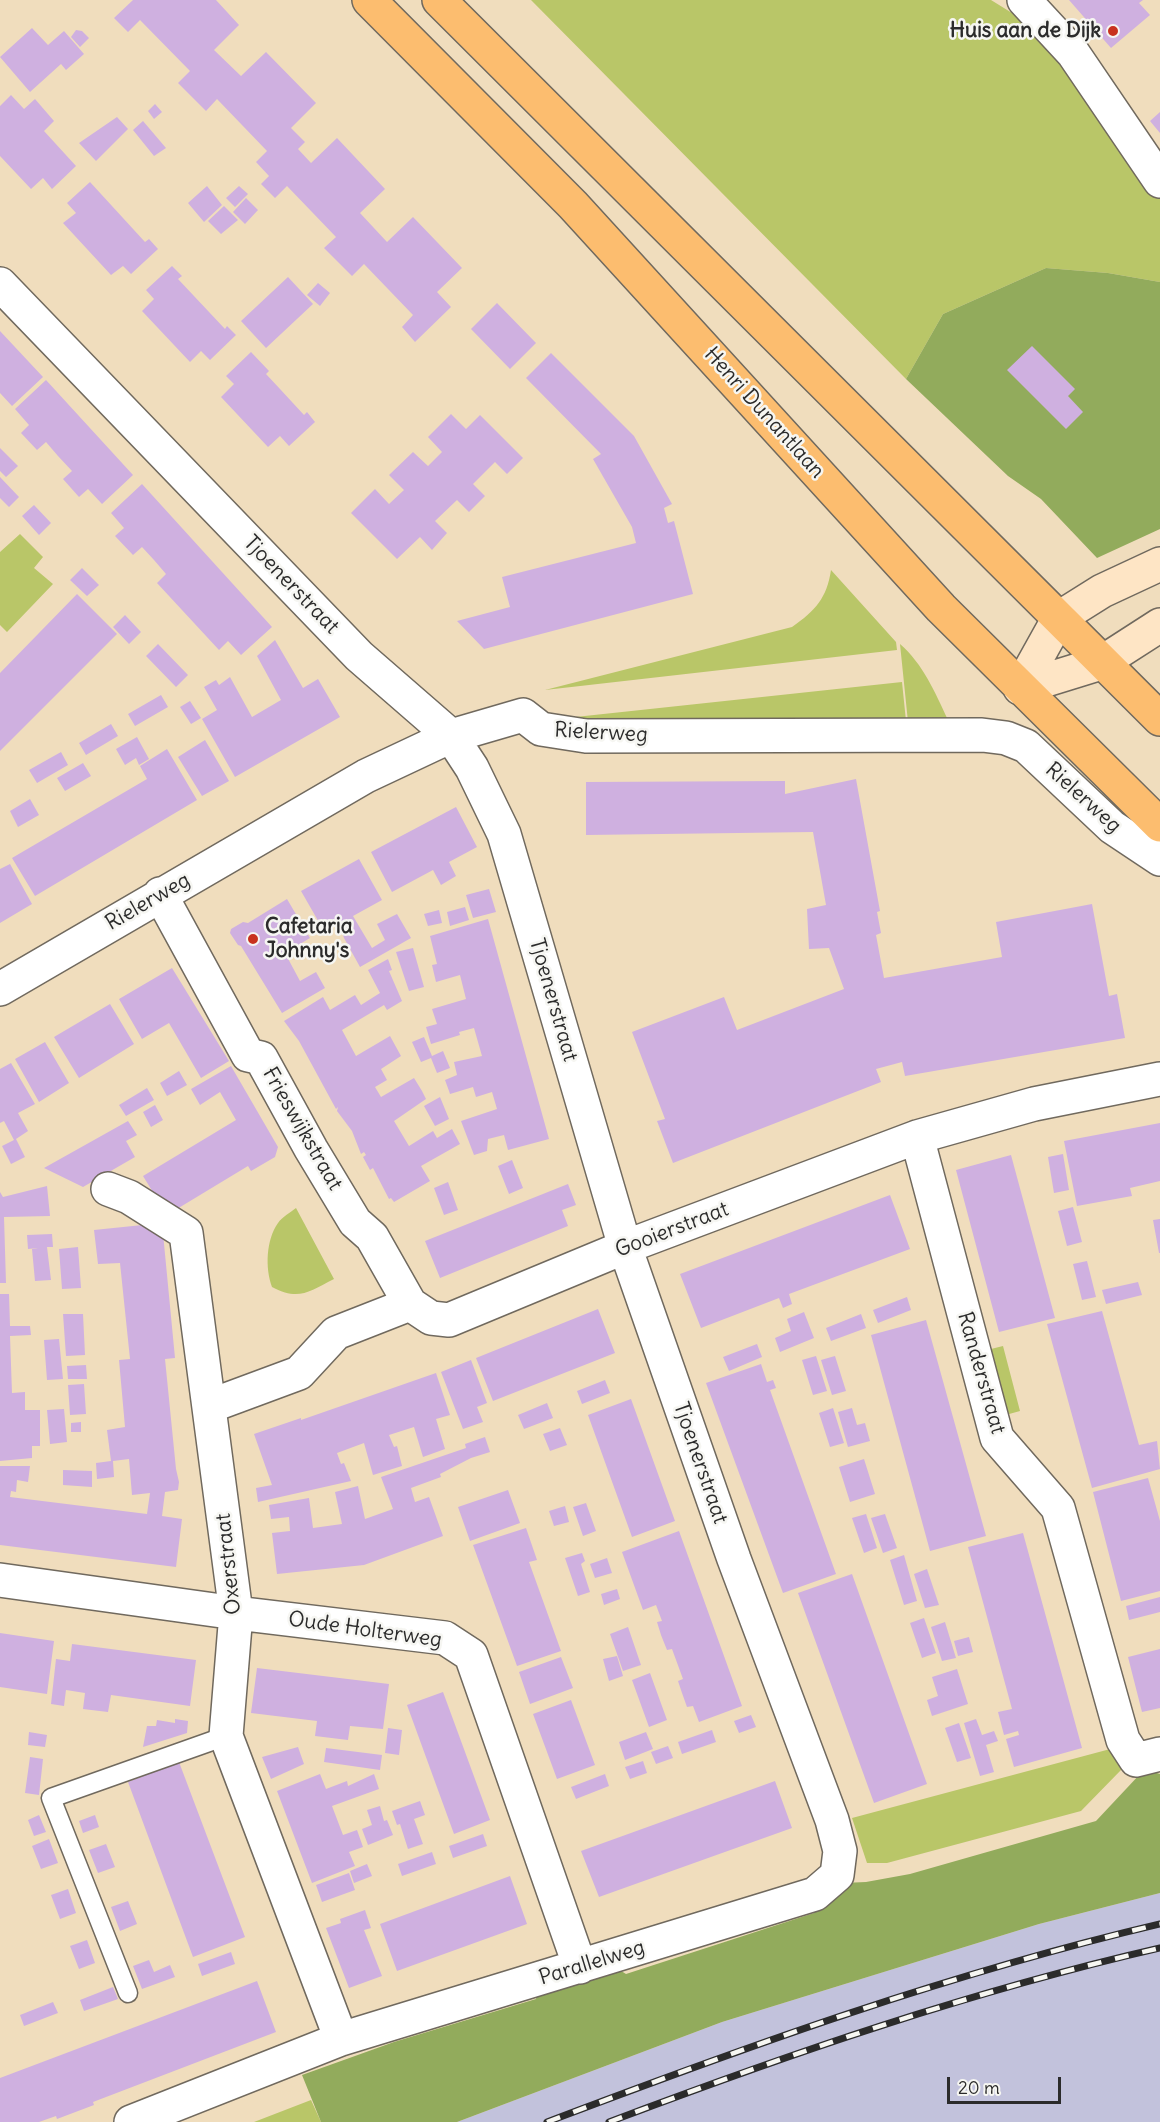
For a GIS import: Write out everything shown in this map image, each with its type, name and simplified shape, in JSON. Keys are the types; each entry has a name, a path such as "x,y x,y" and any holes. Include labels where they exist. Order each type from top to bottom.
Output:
{"main road":[{"name":"Henri Dunantlaan","path":"369,0 573,205 933,599 1160,825"},
{"path":"439,0 1059,618 1101,663 1160,719"}],"street":[{"path":"1024,0 1073,53 1160,181"},
{"name":"Tjoenerstraat","path":"0,284 359,656 451,736 472,768 504,834 626,1247 734,1559 837,1835 840,1851 837,1875"},
{"path":"1020,688 1059,618 1102,591 1160,564"},
{"path":"1020,688 1101,663 1160,625"},
{"name":"Rielerweg","path":"0,988 366,776 451,736 522,715 541,729 586,736 982,735 1006,738 1026,747 1112,827 1160,860"},
{"name":"Frieswijkstraat","path":"160,894 248,1055 261,1058 311,1149 355,1222 372,1237 410,1304"},
{"name":"Gooierstraat","path":"410,1304 431,1318 449,1320 626,1247 917,1137 1034,1104 1160,1079"},
{"name":"Randerstraat","path":"917,1137 997,1438 1058,1508 1123,1740 1148,1757"},
{"name":"Oxerstraat","path":"108,1189 129,1197 186,1233 236,1613 226,1736 340,2039"},
{"path":"210,1406 299,1373 336,1333 410,1304"},
{"name":"Oude Holterweg","path":"0,1580 236,1613 446,1638 471,1655 580,1967"},
{"name":"Parallelweg","path":"131,2122 340,2039 815,1893 837,1875"}],"lane":[{"path":"128,1993 51,1798 226,1736"}],"shaded area":[{"path":"1160,1893 1160,2122 457,2122 722,2022 1039,1924"}],"green space":[{"path":"531,0 991,0 1012,13 1086,88 1125,152 1160,199 1160,282 1108,273 1046,268 943,314 906,379"},
{"path":"1046,268 1108,273 1160,282 1160,529 1097,558 1041,499 1008,476 906,379 943,314"},
{"path":"20,534 43,557 34,568 53,584 7,632 0,625 0,552"},
{"path":"831,570 896,642 897,650 545,690 792,627 819,603"},
{"path":"900,644 922,669 948,720 908,722"},
{"path":"902,682 906,721 566,724 566,718"},
{"path":"296,1208 334,1279 310,1291 297,1294 272,1287 268,1263 269,1246 274,1230 282,1219"},
{"path":"1003,1346 1020,1411 1002,1416 983,1351"},
{"path":"1114,1748 1123,1762 1121,1770 1081,1811 887,1863 867,1863 852,1818"},
{"path":"1141,1773 1160,1774 1160,1893 1039,1924 722,2022 457,2122 321,2122 302,2075 394,2042 536,1999 539,1984 610,1964 626,1974 814,1913 823,1895 843,1883 866,1882 910,1874 1096,1821"},
{"path":"311,2100 321,2122 254,2122"}],"building":[{"path":"133,0 216,0 239,25 214,50 241,76 266,52 316,103 291,128 305,142 298,149 311,163 337,138 385,189 360,213 387,242 413,217 462,268 437,292 451,307 415,342 402,327 413,315 364,264 352,276 324,248 336,237 287,186 275,198 261,184 269,176 256,162 267,151 217,99 206,111 178,83 190,71 140,20 128,32 114,18"},
{"name":"Huis aan de Dijk","path":"1069,0 1143,0 1139,3 1150,15 1111,48"},
{"path":"32,28 48,45 64,31 84,54 66,70 61,64 30,92 0,57"},
{"path":"76,30 82,31 89,38 80,47 71,37"},
{"path":"11,95 24,109 35,99 54,121 44,131 76,166 52,189 43,178 31,189 0,156 0,106"},
{"path":"155,104 162,112 154,119 148,111"},
{"path":"1160,112 1160,133 1150,121"},
{"path":"117,117 128,129 96,161 79,143"},
{"path":"143,121 166,148 154,156 133,130"},
{"path":"90,182 145,242 149,239 158,249 131,274 123,266 111,275 63,223 76,213 67,203"},
{"path":"207,186 222,205 204,222 188,203"},
{"path":"239,186 248,194 235,207 226,198"},
{"path":"246,198 258,210 245,224 233,212"},
{"path":"224,206 238,220 221,234 208,221"},
{"path":"172,266 182,276 178,279 225,329 227,326 236,335 210,360 201,351 190,362 142,311 154,299 146,290"},
{"path":"288,277 313,304 266,348 241,321"},
{"path":"318,283 330,293 320,306 307,295"},
{"path":"497,303 536,343 510,369 471,329"},
{"path":"0,331 43,377 12,406 0,393"},
{"path":"1032,346 1075,389 1068,396 1083,412 1066,429 1007,370"},
{"path":"251,352 269,371 266,374 304,415 307,412 315,422 289,446 280,436 268,447 221,397 234,384 226,376"},
{"path":"551,353 634,436 672,504 664,508 668,523 674,521 693,594 484,649 457,621 510,607 502,577 636,543 632,527 593,459 601,454 526,378"},
{"path":"46,380 133,475 102,504 88,489 79,497 63,479 72,471 46,442 37,450 21,433 29,425 15,409"},
{"path":"451,414 466,429 480,415 523,458 507,474 495,462 473,484 485,496 469,512 457,500 435,521 447,533 432,550 420,537 397,559 351,513 375,489 389,504 404,490 389,475 413,452 428,466 442,452 428,437"},
{"path":"0,448 18,466 6,477 0,471"},
{"path":"0,477 19,497 9,507 0,498"},
{"path":"142,484 272,627 241,655 228,641 219,650 157,583 166,574 154,560 142,547 133,555 115,536 124,528 111,513"},
{"path":"34,505 51,523 39,535 22,516"},
{"path":"82,568 99,585 87,596 70,580"},
{"path":"77,594 117,634 0,751 0,673"},
{"path":"125,615 141,632 129,644 113,627"},
{"path":"275,640 303,688 318,679 340,717 235,777 202,719 217,710 204,687 216,680 219,685 230,677 252,717 281,700 257,656"},
{"path":"158,644 188,675 176,687 146,656"},
{"path":"161,695 168,707 135,726 128,714"},
{"path":"190,701 201,718 191,724 180,707"},
{"path":"111,724 118,736 86,755 79,743"},
{"path":"137,737 149,759 139,765 136,758 125,765 116,749"},
{"path":"205,740 229,781 202,796 178,757"},
{"path":"167,749 197,800 35,896 12,858 147,779 140,766"},
{"path":"61,752 68,765 37,783 29,770"},
{"path":"83,763 91,776 65,791 57,778"},
{"path":"856,779 880,911 877,912 881,933 876,935 884,978 1002,957 996,922 1092,904 1109,996 1117,994 1125,1038 905,1076 902,1062 876,1069 881,1082 673,1163 657,1121 665,1119 632,1032 724,997 737,1030 844,989 829,948 809,949 807,909 826,905 813,832 586,835 586,782 785,781 785,794"},
{"path":"30,799 39,815 18,827 10,811"},
{"path":"456,807 477,847 449,862 456,876 441,885 433,870 392,892 371,852"},
{"path":"359,859 382,900 353,916 372,948 385,940 377,924 397,914 411,938 360,967 344,938 339,923 324,931 301,891"},
{"path":"10,864 32,904 0,923 0,869"},
{"path":"489,889 496,912 473,918 466,895"},
{"path":"287,899 310,938 285,953 300,981 316,972 325,988 282,1013 241,946 230,933 231,929 243,922 248,923"},
{"path":"465,907 469,920 450,926 447,912"},
{"path":"439,910 442,923 428,926 424,914"},
{"path":"488,919 549,1139 508,1150 504,1135 488,1139 487,1151 474,1155 461,1121 497,1109 492,1092 476,1097 473,1087 450,1094 445,1080 457,1075 454,1062 482,1056 474,1028 431,1044 426,1027 437,1024 432,1009 466,999 460,975 436,982 432,965 437,964 430,936"},
{"path":"413,948 424,987 409,991 396,952"},
{"path":"388,959 392,970 389,971 402,1001 387,1010 384,1005 342,1030 356,1056 390,1036 401,1056 381,1069 387,1080 375,1087 381,1097 414,1078 422,1091 426,1099 394,1121 409,1146 433,1131 437,1138 452,1129 460,1144 421,1166 430,1181 394,1202 391,1198 389,1199 373,1168 370,1170 363,1157 366,1155 364,1152 361,1154 352,1131 337,1111 338,1107 336,1109 299,1041 284,1021 323,997 330,1010 355,995 361,1005 380,993 368,970"},
{"path":"172,968 229,1061 201,1078 169,1023 142,1039 119,999"},
{"path":"110,1004 134,1044 79,1078 54,1037"},
{"path":"424,1037 432,1056 443,1051 450,1068 437,1073 431,1058 421,1062 412,1042"},
{"path":"45,1042 69,1083 39,1102 15,1059"},
{"path":"11,1063 35,1104 18,1113 28,1131 16,1139 25,1157 11,1164 2,1146 14,1140 4,1121 0,1123 0,1069"},
{"path":"231,1066 278,1147 275,1157 251,1171 248,1166 167,1215 143,1176 236,1120 220,1092 200,1105 191,1089"},
{"path":"179,1071 187,1085 167,1096 160,1083"},
{"path":"147,1088 154,1100 126,1116 119,1105"},
{"path":"440,1097 449,1119 435,1126 424,1106"},
{"path":"155,1105 163,1120 151,1127 143,1112"},
{"path":"128,1121 137,1135 126,1141 135,1157 83,1187 44,1168"},
{"path":"1160,1123 1160,1181 1130,1188 1132,1196 1077,1206 1064,1141"},
{"path":"1063,1154 1069,1190 1054,1193 1048,1157"},
{"path":"1011,1155 1055,1318 999,1332 956,1170"},
{"path":"512,1160 523,1188 509,1194 498,1166"},
{"path":"448,1182 458,1210 444,1215 434,1188"},
{"path":"568,1184 576,1205 562,1210 568,1226 440,1278 425,1241"},
{"path":"47,1186 50,1216 4,1217 6,1283 0,1283 0,1192 3,1197"},
{"path":"890,1195 910,1249 789,1294 792,1304 783,1308 779,1298 701,1328 680,1274"},
{"path":"1073,1207 1082,1242 1067,1246 1058,1211"},
{"path":"1160,1219 1160,1253 1159,1253 1153,1220"},
{"path":"162,1223 175,1358 165,1359 179,1482 178,1490 165,1492 162,1516 182,1519 176,1567 0,1545 0,1466 30,1466 28,1482 17,1480 16,1492 11,1491 10,1497 147,1514 150,1493 132,1495 129,1459 113,1461 114,1477 97,1479 96,1463 111,1461 107,1430 125,1427 119,1360 130,1359 120,1263 98,1264 94,1230"},
{"path":"52,1234 53,1247 47,1247 51,1280 35,1281 32,1249 38,1248 28,1249 27,1235"},
{"path":"78,1247 81,1288 62,1289 59,1249"},
{"path":"1087,1261 1096,1297 1082,1300 1073,1264"},
{"path":"1138,1282 1142,1295 1106,1304 1102,1290"},
{"path":"0,1294 9,1294 10,1326 30,1326 31,1335 10,1336 12,1393 25,1392 25,1410 40,1410 40,1446 32,1446 32,1458 0,1461"},
{"path":"907,1297 911,1310 878,1323 873,1310"},
{"path":"598,1309 615,1353 493,1401 476,1358"},
{"path":"1102,1311 1139,1445 1157,1441 1160,1469 1092,1488 1047,1324"},
{"path":"804,1312 814,1338 780,1352 775,1338 791,1331 787,1319"},
{"path":"63,1314 83,1314 85,1355 66,1356"},
{"path":"861,1314 866,1328 831,1341 826,1328"},
{"path":"926,1320 986,1536 930,1551 871,1335"},
{"path":"59,1339 63,1379 47,1380 44,1340"},
{"path":"757,1344 762,1357 729,1371 723,1357"},
{"path":"816,1356 827,1391 813,1395 802,1360"},
{"path":"835,1356 846,1391 832,1395 821,1360"},
{"path":"471,1360 487,1403 477,1407 483,1422 463,1429 441,1372"},
{"path":"761,1364 767,1382 773,1380 776,1388 770,1390 836,1574 783,1593 706,1383"},
{"path":"86,1365 87,1379 68,1379 67,1366"},
{"path":"436,1373 450,1415 436,1419 445,1449 423,1457 414,1427 389,1435 394,1447 397,1446 402,1466 373,1475 364,1443 337,1453 351,1481 258,1502 256,1488 272,1485 254,1434"},
{"path":"605,1380 610,1393 582,1404 577,1391"},
{"path":"84,1384 86,1414 70,1415 68,1385"},
{"path":"631,1399 675,1521 632,1537 588,1415"},
{"path":"547,1403 553,1418 524,1429 518,1415"},
{"path":"833,1408 844,1443 830,1447 819,1413"},
{"path":"852,1408 857,1425 865,1423 870,1441 848,1447 838,1412"},
{"path":"64,1409 67,1442 50,1444 47,1410"},
{"path":"81,1422 81,1432 71,1432 71,1423"},
{"path":"560,1428 567,1445 550,1451 543,1434"},
{"path":"485,1437 490,1452 471,1458 440,1474 441,1477 411,1488 415,1502 429,1497 443,1536 364,1565 277,1574 272,1533 290,1531 289,1517 271,1519 269,1505 309,1498 313,1528 342,1524 335,1492 358,1486 365,1519 393,1509 381,1477 466,1448 465,1444"},
{"path":"864,1459 875,1494 850,1502 839,1467"},
{"path":"63,1470 92,1471 92,1487 63,1485"},
{"path":"1148,1478 1160,1521 1160,1591 1121,1601 1093,1492"},
{"path":"508,1490 520,1523 470,1541 458,1507"},
{"path":"586,1503 596,1531 583,1536 573,1507"},
{"path":"565,1506 569,1522 554,1526 549,1511"},
{"path":"866,1514 877,1548 864,1553 852,1518"},
{"path":"885,1514 897,1548 883,1553 871,1518"},
{"path":"526,1528 537,1560 529,1562 561,1651 517,1666 473,1545"},
{"path":"679,1531 742,1706 699,1722 693,1706 687,1707 678,1681 683,1679 672,1649 667,1650 661,1635 657,1622 662,1621 656,1605 643,1610 622,1552"},
{"path":"1023,1533 1082,1748 1014,1767 1006,1739 1019,1735 1018,1731 1004,1735 998,1712 1012,1709 968,1547"},
{"path":"582,1553 585,1561 581,1564 590,1592 578,1596 565,1558"},
{"path":"904,1555 917,1601 904,1605 890,1560"},
{"path":"607,1558 612,1573 595,1578 590,1564"},
{"path":"927,1569 939,1605 925,1608 914,1574"},
{"path":"852,1574 927,1784 874,1803 798,1593"},
{"path":"617,1589 620,1599 604,1605 601,1594"},
{"path":"1160,1597 1160,1612 1129,1620 1126,1606"},
{"path":"924,1618 936,1653 922,1658 910,1623"},
{"path":"945,1622 956,1658 942,1661 931,1627"},
{"path":"628,1627 641,1665 623,1671 610,1634"},
{"path":"0,1633 54,1641 47,1694 0,1687"},
{"path":"969,1637 973,1652 958,1656 954,1641"},
{"path":"72,1644 196,1660 190,1706 111,1695 108,1712 83,1709 85,1693 66,1690 64,1706 51,1704 56,1659 70,1661"},
{"path":"1160,1649 1160,1708 1142,1712 1128,1657"},
{"path":"617,1656 623,1676 609,1681 603,1659"},
{"path":"561,1657 573,1688 530,1704 519,1672"},
{"path":"257,1668 389,1684 383,1729 350,1726 348,1740 315,1736 317,1721 251,1713"},
{"path":"957,1669 968,1704 932,1716 927,1700 938,1696 932,1677"},
{"path":"650,1673 667,1720 649,1727 632,1680"},
{"path":"443,1692 490,1820 454,1834 407,1705"},
{"path":"571,1700 595,1765 557,1779 533,1714"},
{"path":"751,1715 756,1727 739,1733 734,1721"},
{"path":"175,1719 188,1721 187,1733 143,1747 147,1726 156,1726 157,1720 175,1723"},
{"path":"976,1719 982,1735 994,1731 998,1741 986,1745 994,1772 980,1776 964,1723"},
{"path":"959,1723 971,1758 957,1762 945,1728"},
{"path":"388,1728 402,1730 399,1755 385,1753"},
{"path":"712,1730 716,1742 682,1754 678,1742"},
{"path":"29,1732 47,1735 45,1747 28,1745"},
{"path":"646,1732 653,1749 625,1760 619,1742"},
{"path":"668,1746 673,1758 656,1764 651,1752"},
{"path":"298,1747 304,1764 271,1779 262,1757"},
{"path":"326,1748 382,1755 380,1770 324,1762"},
{"path":"30,1757 43,1759 39,1795 25,1793"},
{"path":"643,1761 647,1773 630,1779 625,1767"},
{"path":"179,1762 245,1937 193,1957 128,1782"},
{"path":"320,1774 326,1789 347,1781 348,1786 374,1774 379,1789 332,1806 343,1835 357,1830 363,1847 349,1852 355,1866 312,1883 277,1791"},
{"path":"605,1774 609,1786 576,1799 571,1787"},
{"path":"775,1781 792,1828 599,1897 581,1851"},
{"path":"420,1801 425,1815 414,1819 423,1844 408,1849 400,1824 397,1825 392,1811"},
{"path":"380,1806 384,1821 387,1820 393,1835 368,1845 362,1829 372,1825 367,1810"},
{"path":"39,1815 46,1832 34,1836 28,1820"},
{"path":"95,1815 99,1827 83,1833 79,1821"},
{"path":"483,1834 487,1846 453,1858 449,1846"},
{"path":"49,1839 58,1863 41,1869 32,1846"},
{"path":"106,1844 115,1867 98,1873 89,1850"},
{"path":"432,1852 436,1864 402,1876 398,1864"},
{"path":"367,1864 372,1876 354,1883 350,1871"},
{"path":"349,1873 355,1890 322,1902 316,1885"},
{"path":"510,1876 527,1924 397,1971 380,1924"},
{"path":"68,1889 76,1913 60,1919 51,1895"},
{"path":"128,1901 137,1924 120,1931 111,1907"},
{"path":"365,1910 371,1928 364,1930 382,1976 349,1988 326,1928 341,1923 340,1919"},
{"path":"87,1940 95,1963 79,1969 70,1946"},
{"path":"231,1952 235,1964 202,1976 198,1964"},
{"path":"149,1960 154,1972 170,1965 175,1977 142,1989 133,1966"},
{"path":"257,1981 276,2032 93,2102 94,2105 57,2119 56,2116 39,2122 0,2122 0,2078"},
{"path":"113,1987 118,1999 84,2011 80,2000"},
{"path":"53,2002 58,2013 24,2026 20,2015"}],"railway":[{"path":"547,2122 774,2039 927,1988 1082,1943 1160,1924"},
{"path":"609,2122 813,2048 951,2004 1160,1948"}],"place":[{"name":"Huis aan de Dijk","path":"1113,31"},
{"name":"Cafetaria Johnny's","path":"253,939"}]}
